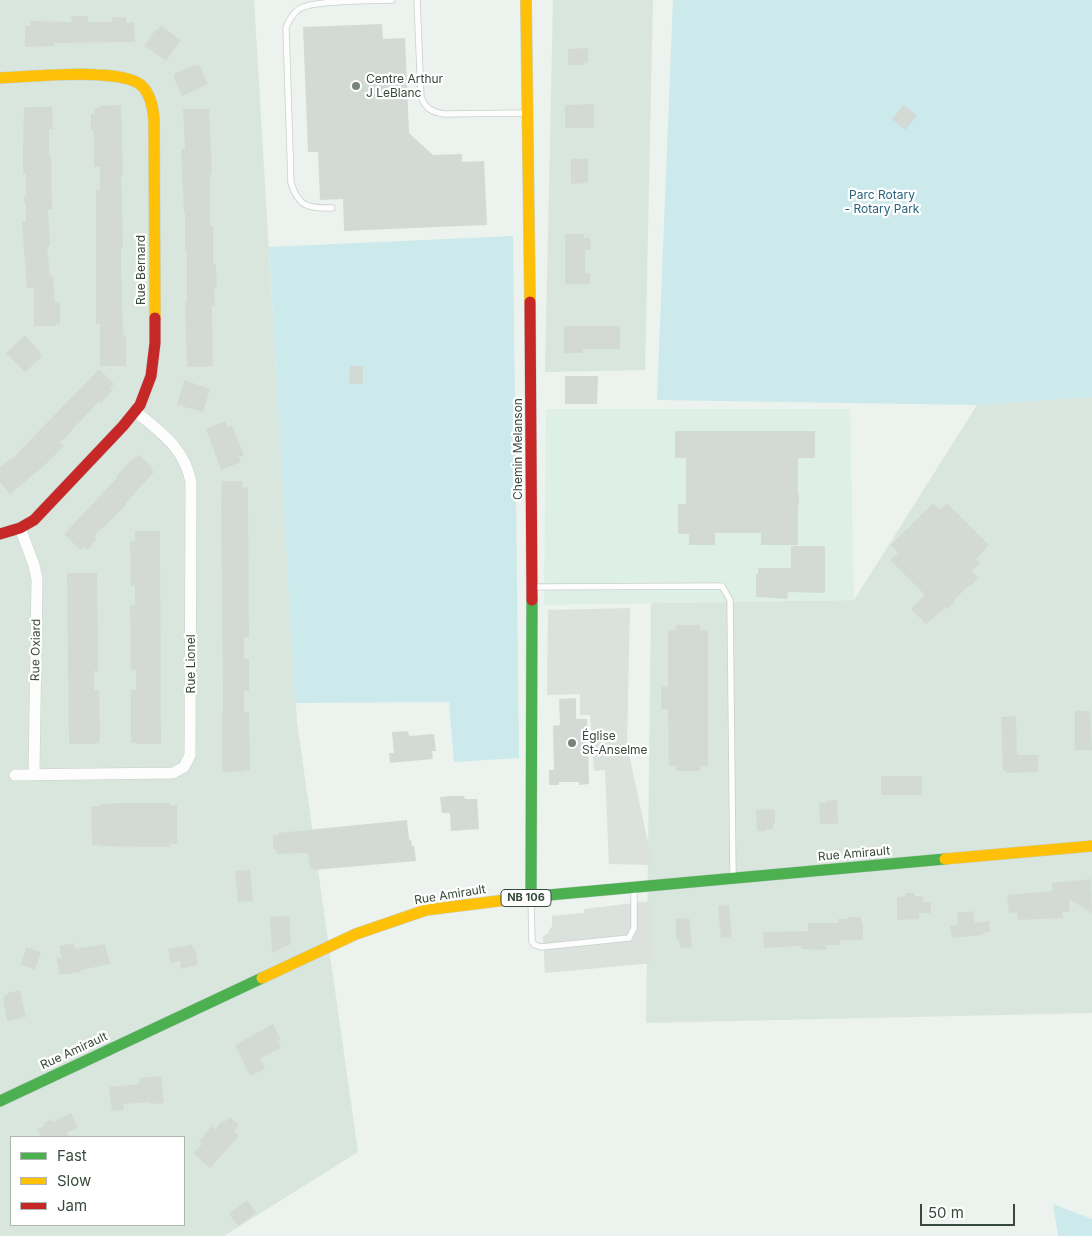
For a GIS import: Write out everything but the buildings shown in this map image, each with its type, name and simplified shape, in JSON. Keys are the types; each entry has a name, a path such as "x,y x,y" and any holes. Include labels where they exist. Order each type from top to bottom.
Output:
{"street":[{"name":"Chemin Melanson","path":"526,0 532,420 531,897"},
{"name":"Rue Bernard","path":"0,78 108,76 126,78 139,84 153,104 155,343 151,376 140,404 123,426 34,520 20,528 0,534"},
{"name":"Rue Lionel","path":"16,775 173,773 184,767 190,755 191,482 188,467 176,448 135,411"},
{"name":"Rue Oxiard","path":"20,528 37,579 34,774"},
{"name":"Rue Amirault","path":"0,1101 356,934 426,910 634,887 1092,846"}],"lane":[{"path":"332,208 314,208 303,204 295,195 291,184 286,28 290,17 300,8 313,3 392,0"},
{"path":"417,0 421,97 425,106 434,112 444,114 528,113"},
{"path":"532,587 722,586 730,600 733,878"},
{"path":"531,897 532,938 533,944 537,947 627,939 634,928 634,887"}],"shaded area":[{"path":"0,0 254,0 297,722 358,1152 224,1236 0,1236"},
{"path":"553,0 653,0 645,370 545,372"},
{"path":"1092,397 1092,1013 646,1023 651,603 854,600 977,405"},
{"path":"546,409 850,409 854,600 544,605"},
{"path":"630,608 627,745 653,865 609,864 605,770 594,771 590,715 580,715 580,694 547,695 548,610"},
{"path":"650,901 653,963 545,973 543,936 547,934 552,926 552,916 584,913 584,909"}],"green space":[{"name":"Parc Rotary - Rotary Park","path":"673,0 1092,0 1092,397 977,405 657,400"},
{"path":"513,236 519,758 454,762 449,702 295,703 269,247"},
{"path":"1053,1204 1092,1219 1092,1236 1058,1236"}],"traffic: fast":[{"path":"531,897 532,600"},
{"path":"538,896 945,859"},
{"path":"0,1101 262,978"}],"traffic: slow":[{"path":"526,0 530,302"},
{"path":"0,78 74,74 114,76 130,79 141,85 147,93 152,106 154,120 155,318"},
{"path":"945,859 1092,846"},
{"path":"262,978 356,934 426,910 538,896"}],"traffic: jam":[{"path":"530,302 532,600"},
{"path":"0,534 20,528 34,520 123,426 140,405 151,376 155,343 155,318"}],"place":[{"name":"Centre Arthur J LeBlanc","path":"356,86"},
{"name":"Église St-Anselme","path":"572,743"}]}
